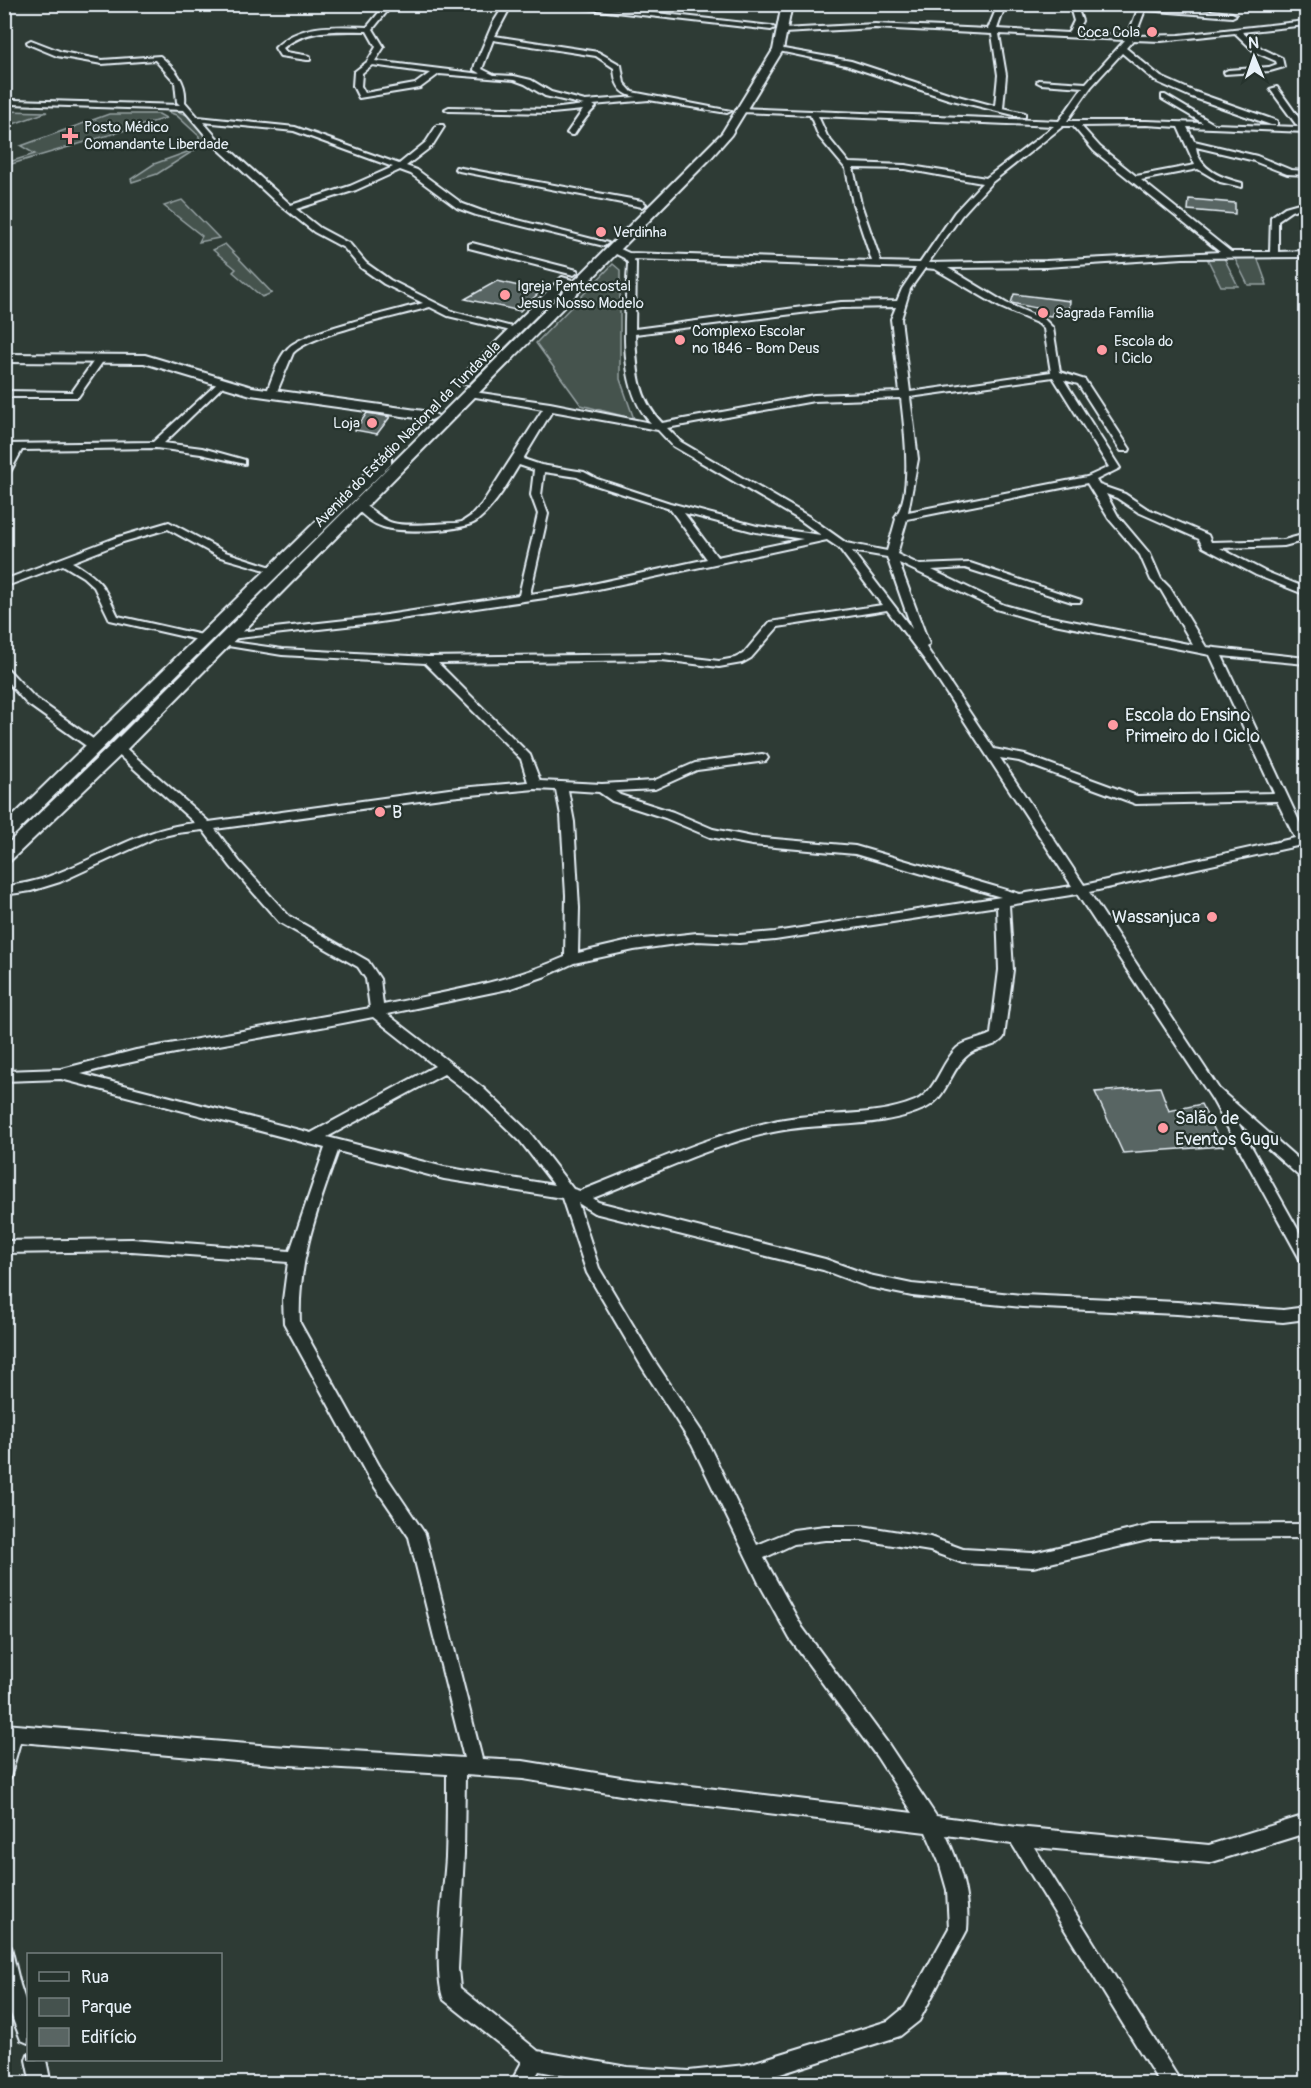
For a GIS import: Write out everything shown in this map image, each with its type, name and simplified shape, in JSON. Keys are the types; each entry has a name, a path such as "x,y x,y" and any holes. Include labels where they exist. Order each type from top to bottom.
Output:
{"street":[{"path":"307,58 283,54 279,48 289,38 310,30 369,29 390,4"},
{"path":"509,4 497,23 478,68 482,74 522,79 542,92 569,100 604,104"},
{"path":"549,4 777,30 874,26 1130,39 1208,36 1306,23"},
{"path":"633,13 671,4"},
{"name":"Avenida do Estádio Nacional da Tundavala","path":"4,857 118,748 359,506 609,246 706,157 726,135 778,50 776,4"},
{"name":"Avenida do Estádio Nacional da Tundavala","path":"6,833 207,639 515,329 574,272 609,246 642,204 694,155 727,111 777,30 787,4"},
{"path":"992,5 1006,4"},
{"path":"1071,4 1078,21 1071,35"},
{"path":"1226,4 1232,15 1249,29"},
{"path":"992,5 999,12 993,31 1002,75 999,109"},
{"path":"928,657 891,555 907,499 913,459 896,319 899,304 957,214 988,182 1062,123 1088,85 1130,39 1143,6 1232,15"},
{"path":"369,29 369,33 380,44 370,63 362,68 356,78 362,96 417,86 437,72"},
{"path":"1228,72 1270,69 1281,65 1279,60 1258,50 1237,31"},
{"path":"492,38 583,51 607,58 618,67 618,82 622,89 646,99 727,111"},
{"path":"31,42 60,54 102,62 157,58 175,74 183,90 181,102 215,141 317,230 347,246 363,266 411,294 463,318 515,329"},
{"path":"1121,48 1158,79 1192,94 1290,128"},
{"path":"778,50 848,63 951,97 1041,121"},
{"path":"370,63 437,72 490,75"},
{"path":"1041,82 1088,85"},
{"path":"1274,89 1305,130"},
{"path":"1165,97 1211,125"},
{"path":"449,109 552,111 646,99"},
{"path":"14,102 187,108"},
{"path":"571,133 585,112 594,106"},
{"path":"741,110 1075,124 1181,124 1305,130"},
{"path":"812,113 823,137 848,165 857,204 878,263"},
{"path":"198,119 295,129 391,163 425,178 460,206 478,213 609,246 627,256 632,263 630,332 637,393 645,411 657,427 677,444 843,546 891,555 1000,607 1034,617 1208,651 1306,661"},
{"path":"1075,124 1097,149 1228,254"},
{"path":"1181,124 1191,143 1191,153 1200,166 1217,178 1239,185"},
{"path":"290,208 399,168 429,146 440,127"},
{"path":"1191,143 1254,158 1290,172 1306,173"},
{"path":"848,165 905,167 988,182"},
{"path":"1134,179 1200,166"},
{"path":"459,169 642,204"},
{"path":"1274,254 1274,219 1288,209 1306,203"},
{"path":"472,246 574,272"},
{"path":"627,256 713,261 937,266 1228,254 1306,254"},
{"path":"900,517 1093,483 1114,471 1114,465 1056,374 1048,328 1042,322 1003,305 937,266"},
{"path":"404,311 411,302 411,294"},
{"path":"271,394 292,348 319,335 393,317 404,311 432,304"},
{"path":"630,332 841,305 899,304"},
{"path":"4,357 145,359 221,383 271,394 431,416"},
{"path":"4,394 75,395 101,357"},
{"path":"470,393 657,427 798,400 906,395 1056,374 1082,382 1125,449"},
{"path":"156,445 221,383"},
{"path":"359,506 376,523 385,526 404,528 464,525 474,520 488,504 550,406"},
{"path":"4,447 156,445 202,451 242,462"},
{"path":"4,474 20,447"},
{"path":"515,460 539,468 580,474 593,481 674,507 756,529 827,537"},
{"path":"524,598 543,514 536,495 539,468"},
{"path":"1093,483 1121,496 1142,510 1204,537 1207,545 1260,573 1306,592"},
{"path":"4,1076 62,1074 136,1054 377,1013 508,984 541,974 571,959 634,945 697,937 739,939 775,936 1003,903 1083,889 1304,841 1208,651 1166,588 1156,580 1145,554 1113,517 1093,483"},
{"path":"674,507 715,562"},
{"path":"4,584 119,540 169,525 221,554 276,570"},
{"path":"226,639 579,590 650,572 715,562 827,537"},
{"path":"1207,545 1277,544 1306,537"},
{"path":"843,546 928,657 1083,889 1148,995 1214,1093 1306,1257"},
{"path":"64,561 87,575 99,586 114,618 207,639"},
{"path":"916,568 966,565 1076,600"},
{"path":"226,639 282,652 428,660 662,657 719,664 738,661 747,656 774,624 888,607"},
{"path":"428,660 526,758 535,785"},
{"path":"4,671 30,700 96,747"},
{"path":"118,748 206,826 234,864 284,919 363,964 373,979 377,1013 478,1092 525,1137 575,1195 594,1207 825,1265 868,1281 912,1290 1022,1301 1160,1306 1282,1316 1306,1314"},
{"path":"990,752 1021,758 1136,800 1281,797"},
{"path":"4,891 38,886 157,831 182,826 206,826 449,793 535,785 561,788 656,785 695,767 762,758"},
{"path":"561,788 569,813 569,854 575,929 571,959"},
{"path":"602,788 616,798 710,832 752,841 855,850 1022,899"},
{"path":"62,1074 444,1173 575,1195 713,1144 768,1127 796,1121 852,1118 894,1111 922,1104 931,1098 963,1052 997,1037 1006,997 1007,976 1003,903"},
{"path":"312,1139 445,1067"},
{"path":"1214,1093 1306,1174"},
{"path":"333,1144 295,1257 289,1300 291,1323 374,1472 417,1534 465,1767 455,1854 448,1969 451,1993 534,2060 627,2077 688,2080 745,2076 893,2029 912,2014 958,1930 961,1916 953,1882 931,1824 884,1751 796,1633 753,1554 698,1440 647,1362 592,1269 575,1195"},
{"path":"4,1247 132,1245 295,1257"},
{"path":"753,1554 794,1537 825,1533 862,1533 930,1544 963,1556 1033,1560 1152,1532 1306,1531"},
{"path":"4,1772 9,1733 272,1755 523,1770 633,1788 1017,1836 1209,1854 1306,1824"},
{"path":"1017,1836 1172,2084"},
{"path":"4,1954 10,1985 27,2030"},
{"path":"520,2084 534,2060"},
{"path":"36,2061 41,2084"}],"green space":[{"path":"172,109 194,118 209,141 157,174 132,182 131,179 154,164 190,151 199,145 199,136 176,115 168,112"},
{"path":"5,111 47,112 5,127"},
{"path":"109,114 159,114 166,118 5,166 5,159 9,162 35,154 21,146"},
{"path":"182,200 219,238 199,242 202,236 164,206"},
{"path":"225,244 272,293 262,297 233,272 236,269 213,250"},
{"path":"1234,257 1257,257 1267,285 1248,285"},
{"path":"1207,258 1224,258 1238,286 1221,286"},
{"path":"613,264 620,270 620,379 634,419 581,405 536,343"}],"building":[{"path":"1189,199 1235,203 1235,214 1188,210"},
{"name":"Igreja Pentecostal Jesus Nosso Modelo","path":"497,281 541,291 520,311 465,299"},
{"path":"1014,294 1070,301 1069,311 1054,310 1051,316 1034,313 1036,308 1011,303"},
{"name":"Loja","path":"367,413 390,417 377,434 355,430"},
{"name":"Salão de Eventos Gugu","path":"1160,1087 1169,1111 1201,1104 1223,1146 1123,1153 1095,1092"}],"place":[{"name":"Coca Cola","path":"1152,32"},
{"name":"Posto Médico Comandante Liberdade","path":"70,136"},
{"name":"Verdinha","path":"601,232"},
{"name":"Igreja Pentecostal Jesus Nosso Modelo","path":"505,295"},
{"name":"Sagrada Família","path":"1043,313"},
{"name":"Complexo Escolar nº 1846 - Bom Deus","path":"680,340"},
{"name":"Escola do I Ciclo","path":"1102,350"},
{"name":"Loja","path":"372,423"},
{"name":"Escola do Ensino Primeiro do I Ciclo","path":"1113,725"},
{"name":"B","path":"380,812"},
{"name":"Wassanjuca","path":"1212,917"},
{"name":"Salão de Eventos Gugu","path":"1163,1128"}]}
